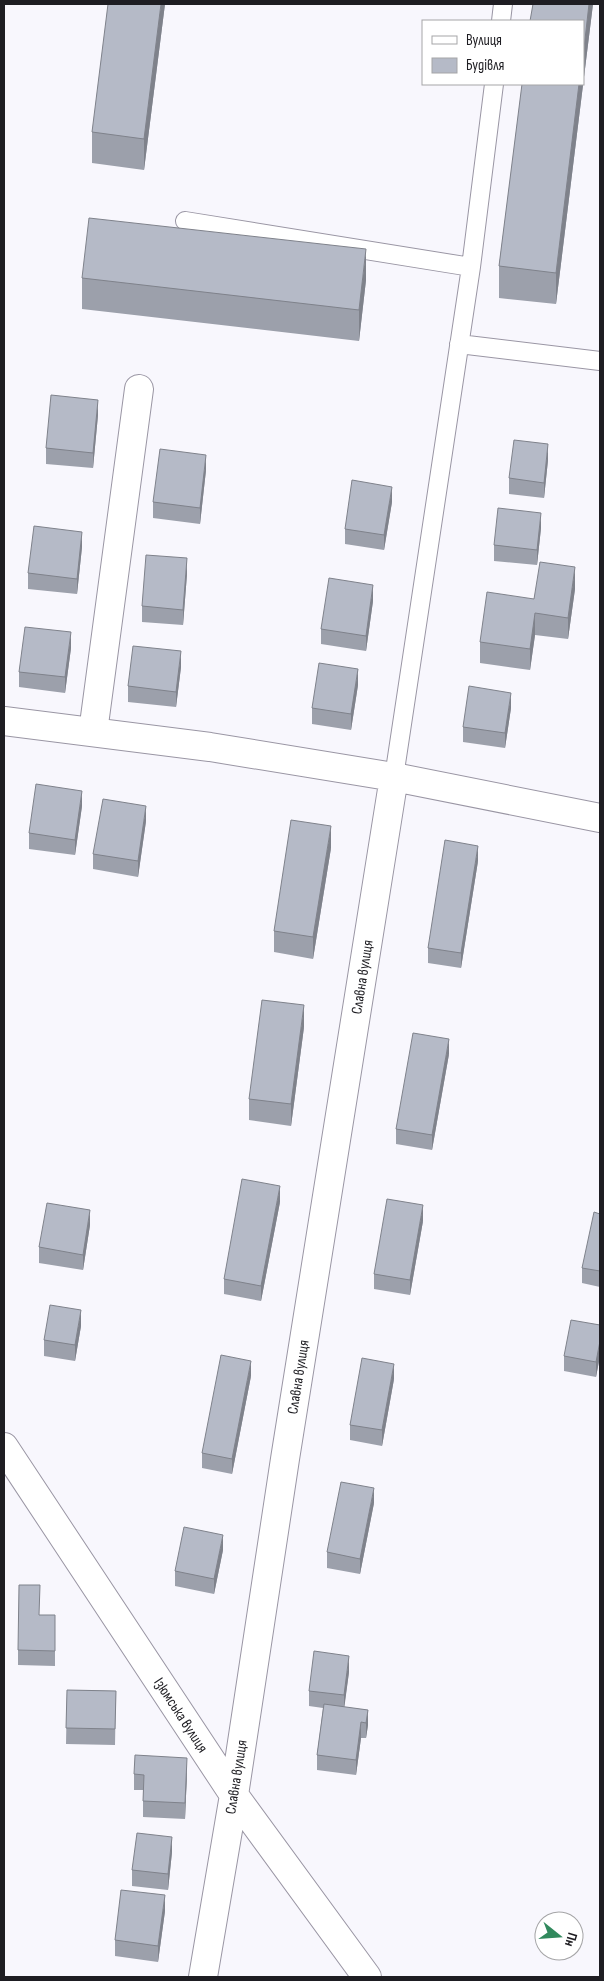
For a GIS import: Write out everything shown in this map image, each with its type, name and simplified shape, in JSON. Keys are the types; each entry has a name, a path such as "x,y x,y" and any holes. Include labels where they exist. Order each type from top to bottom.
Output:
{"street":[{"path":"93,732 139,389"},
{"path":"4,721 210,747 394,777 600,818"},
{"name":"Славна вулиця","path":"203,1977 234,1796 286,1450 394,777"},
{"name":"Ізюмська вулиця","path":"4,1446 234,1796 367,1977"}],"lane":[{"path":"501,20 504,4"},
{"path":"394,777 471,267 494,85"},
{"path":"185,221 471,267"},
{"path":"459,344 600,361"}],"building":[{"path":"108,4 161,4 144,139 92,132"},
{"path":"533,4 589,4 584,48 584,20 530,20"},
{"path":"522,85 579,85 556,273 499,266"},
{"path":"89,218 366,249 359,310 82,278"},
{"path":"51,395 98,400 93,453 46,448"},
{"path":"514,440 548,444 544,483 509,478"},
{"path":"160,449 206,455 200,508 153,502"},
{"path":"352,480 392,487 384,535 345,529"},
{"path":"498,508 541,513 537,550 494,545"},
{"path":"34,526 82,532 77,579 28,573"},
{"path":"146,555 187,558 183,610 142,606"},
{"path":"540,562 575,567 568,618 535,613 530,649 480,642 487,592 534,599"},
{"path":"329,578 373,585 366,636 321,629"},
{"path":"25,627 71,632 65,677 19,672"},
{"path":"133,646 181,651 176,692 128,686"},
{"path":"319,663 358,669 351,714 312,708"},
{"path":"469,686 511,693 505,733 463,727"},
{"path":"36,784 82,791 75,840 29,833"},
{"path":"103,799 146,806 138,861 93,854"},
{"path":"291,820 331,826 313,937 274,931"},
{"path":"445,840 478,846 461,953 428,948"},
{"path":"262,1000 304,1005 291,1104 249,1099"},
{"path":"413,1033 449,1039 432,1135 396,1129"},
{"path":"242,1179 280,1186 261,1286 224,1279"},
{"path":"387,1199 423,1205 410,1280 374,1274"},
{"path":"47,1203 90,1210 83,1255 39,1247"},
{"path":"594,1212 600,1214 600,1271 582,1268"},
{"path":"50,1305 81,1310 75,1345 44,1340"},
{"path":"571,1320 600,1325 600,1341 596,1362 564,1356"},
{"path":"221,1355 251,1361 232,1459 202,1453"},
{"path":"362,1358 394,1364 382,1430 350,1425"},
{"path":"341,1482 374,1488 360,1559 327,1552"},
{"path":"184,1527 223,1535 214,1579 175,1571"},
{"path":"19,1585 40,1585 39,1615 55,1615 55,1651 18,1650"},
{"path":"314,1651 349,1656 344,1695 309,1691"},
{"path":"67,1690 116,1691 115,1729 66,1728"},
{"path":"324,1704 368,1710 366,1723 361,1722 356,1760 317,1755"},
{"path":"135,1755 187,1758 185,1803 143,1801 144,1775 134,1774"},
{"path":"137,1833 172,1837 168,1874 132,1870"},
{"path":"121,1890 165,1895 158,1946 115,1940"}]}
